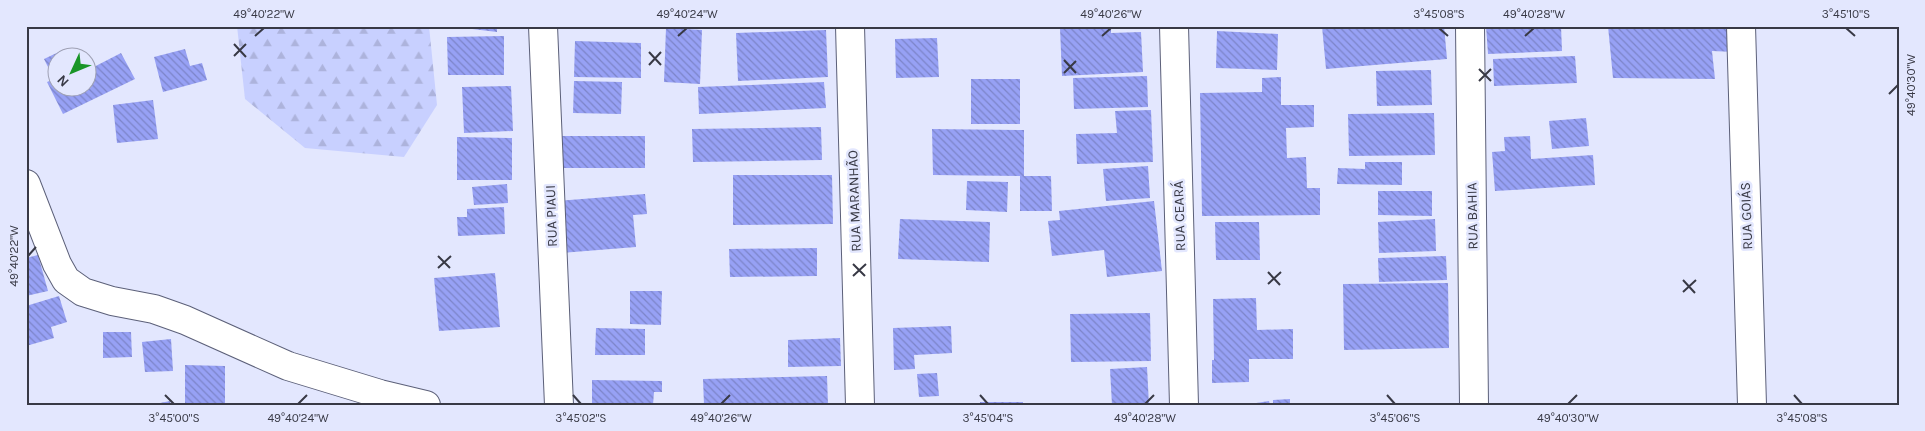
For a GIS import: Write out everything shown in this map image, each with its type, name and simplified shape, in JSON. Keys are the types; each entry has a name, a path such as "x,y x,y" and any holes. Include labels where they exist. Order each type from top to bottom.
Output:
{"street":[{"name":"RUA PIAUI","path":"543,26 559,405"},
{"name":"RUA MARANHÃO","path":"850,26 860,405"},
{"name":"RUA CEARÁ","path":"1174,26 1184,405"},
{"name":"RUA BAHIA","path":"1470,26 1474,405"},
{"name":"RUA GOIÁS","path":"1741,26 1752,405"},
{"path":"26,184 57,264 66,280 83,292 112,301 154,309 185,320 288,366 380,394 426,405"}],"green space":[{"path":"237,26 429,26 437,105 404,157 305,148 245,99"}],"building":[{"path":"448,26 497,26 497,32"},
{"path":"1111,26 1111,33 1141,32 1143,72 1062,76 1060,28"},
{"path":"1322,26 1444,26 1447,59 1326,69"},
{"path":"1486,26 1561,26 1562,51 1488,54"},
{"path":"1608,26 1735,26 1735,52 1712,51 1715,79 1613,78"},
{"path":"666,28 702,30 700,84 664,82"},
{"path":"826,30 828,77 738,81 736,33"},
{"path":"1217,31 1278,34 1277,70 1216,68"},
{"path":"504,36 504,75 448,75 447,37"},
{"path":"937,38 939,77 896,78 895,39"},
{"path":"575,41 641,43 641,78 574,77"},
{"path":"185,49 190,66 202,63 207,80 163,92 154,57"},
{"path":"121,53 135,79 98,97 98,65"},
{"path":"1575,56 1577,83 1494,86 1493,59"},
{"path":"48,57 48,67 44,59"},
{"path":"1431,70 1432,105 1377,106 1376,71"},
{"path":"1147,76 1148,107 1074,109 1073,78"},
{"path":"1281,77 1281,105 1314,105 1314,127 1286,128 1287,158 1306,157 1307,188 1320,188 1320,215 1202,216 1200,93 1262,92 1262,78"},
{"path":"971,79 1020,79 1020,124 971,124"},
{"path":"574,81 622,82 621,114 573,113"},
{"path":"824,82 826,108 699,114 698,87"},
{"path":"511,86 513,131 464,133 462,87"},
{"path":"55,98 96,98 63,114"},
{"path":"153,100 158,139 117,143 113,105"},
{"path":"1151,110 1153,162 1077,164 1076,134 1117,133 1115,111"},
{"path":"1434,113 1435,155 1349,156 1348,114"},
{"path":"1586,118 1589,146 1552,149 1549,121"},
{"path":"821,127 822,160 693,162 692,129"},
{"path":"932,129 1024,130 1024,176 1051,176 1052,211 1020,211 1020,176 933,175"},
{"path":"560,136 645,136 645,168 561,168"},
{"path":"1530,136 1531,159 1593,155 1595,185 1495,191 1492,152 1505,151 1504,137"},
{"path":"457,137 512,138 512,180 457,180"},
{"path":"1365,162 1402,162 1402,185 1337,184 1338,168 1365,169"},
{"path":"1148,166 1150,198 1106,201 1103,169"},
{"path":"733,175 832,175 833,224 733,225"},
{"path":"967,181 1008,182 1007,212 966,210"},
{"path":"507,184 508,203 474,205 472,187"},
{"path":"1378,191 1432,191 1432,216 1378,215"},
{"path":"645,194 647,214 633,215 636,247 561,253 557,201"},
{"path":"1154,201 1162,271 1107,277 1104,250 1052,256 1048,221 1060,220 1059,211"},
{"path":"504,207 505,234 458,236 457,217 467,217 467,209"},
{"path":"900,219 990,222 989,262 898,259"},
{"path":"1435,219 1436,251 1379,253 1378,222"},
{"path":"1215,222 1259,222 1260,260 1216,260"},
{"path":"817,248 817,276 730,277 729,249"},
{"path":"38,255 48,291 26,296 26,258"},
{"path":"1446,256 1447,280 1379,282 1378,258"},
{"path":"495,273 500,327 439,331 434,278"},
{"path":"1448,283 1449,348 1344,350 1343,284"},
{"path":"630,291 662,291 661,325 630,324"},
{"path":"59,296 67,322 51,327 54,338 26,346 26,306"},
{"path":"1256,298 1257,330 1293,329 1293,359 1249,359 1249,382 1212,383 1212,360 1214,360 1213,299"},
{"path":"1150,313 1151,361 1071,362 1070,314"},
{"path":"951,326 952,353 914,355 915,369 894,370 893,328"},
{"path":"596,328 645,329 645,355 595,355"},
{"path":"103,332 131,332 132,357 103,358"},
{"path":"840,338 841,366 788,367 788,340"},
{"path":"171,339 173,371 145,372 142,342"},
{"path":"185,365 225,366 225,405 185,405"},
{"path":"1147,367 1149,405 1112,405 1110,369"},
{"path":"937,373 939,396 919,397 917,374"},
{"path":"827,376 828,405 704,405 703,379"},
{"path":"592,380 662,381 662,392 654,392 653,405 592,405"},
{"path":"1290,399 1290,405 1273,405 1273,400"},
{"path":"170,401 171,405 155,405 155,404"},
{"path":"1269,401 1270,405 1250,405 1250,404"},
{"path":"980,402 1023,402 1023,405 980,405"}]}
